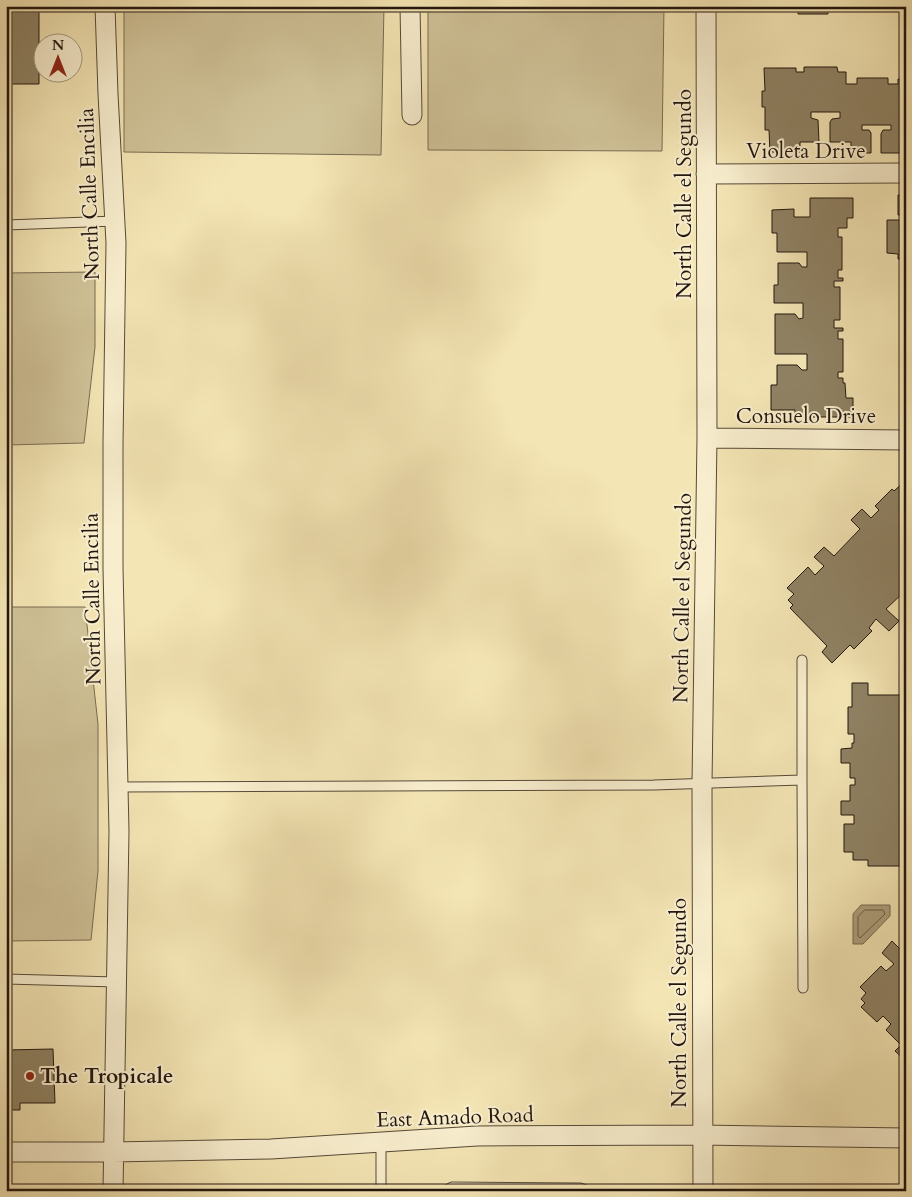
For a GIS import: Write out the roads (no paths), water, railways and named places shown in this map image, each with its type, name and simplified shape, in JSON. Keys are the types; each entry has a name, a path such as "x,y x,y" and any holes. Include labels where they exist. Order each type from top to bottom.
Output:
{"street":[{"name":"North Calle Encilia","path":"106,6 108,94 116,243 113,568 119,831 113,1191"},
{"path":"410,6 412,115"},
{"name":"North Calle el Segundo","path":"703,1191 701,1135 702,784 707,438 706,6"},
{"name":"Violeta Drive","path":"706,174 906,173"},
{"name":"Consuelo Drive","path":"707,438 906,440"},
{"name":"East Amado Road","path":"6,1152 271,1149 476,1136 701,1135 906,1138"}],"lane":[{"path":"6,225 115,221"},
{"path":"802,660 803,988"},
{"path":"118,786 702,784 802,780"},
{"path":"6,979 116,982"},
{"path":"381,1142 381,1191"},
{"path":"445,1191 452,1187 462,1187 580,1188 588,1191"}],"water":[{"path":"861,905 890,905 890,916 863,944 853,944 853,914"}],"place":[{"name":"The Tropicale","path":"30,1076"}]}
